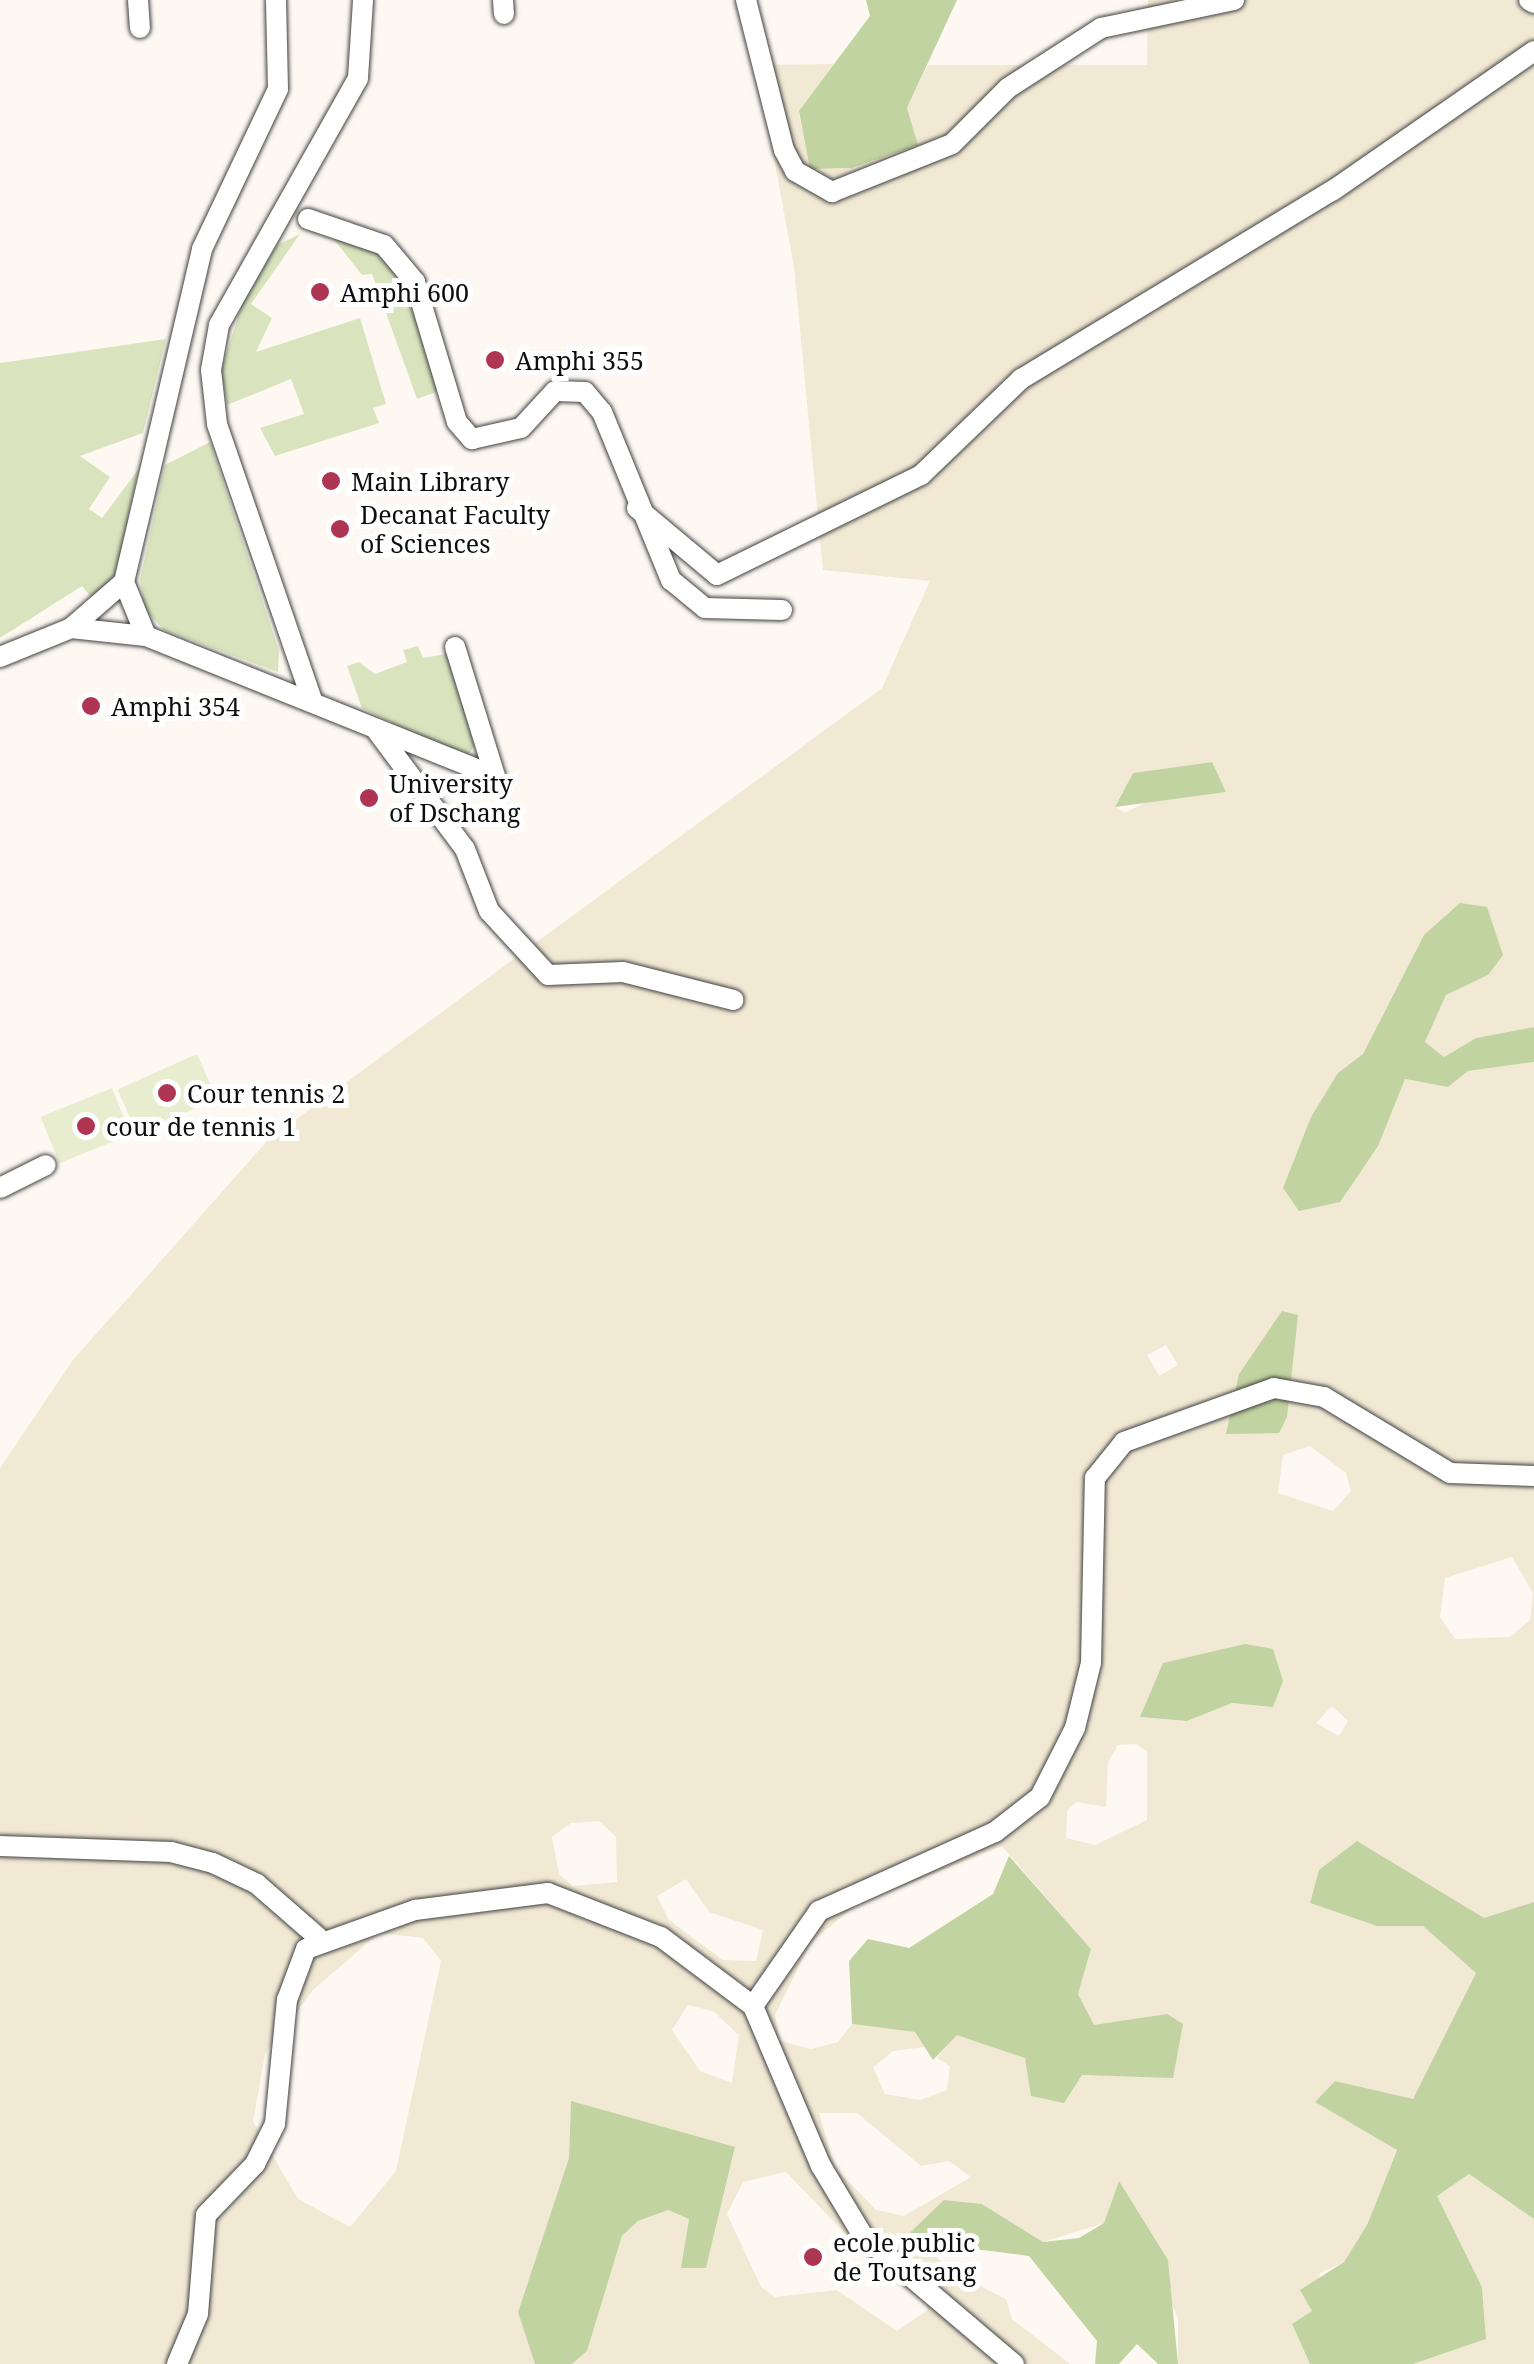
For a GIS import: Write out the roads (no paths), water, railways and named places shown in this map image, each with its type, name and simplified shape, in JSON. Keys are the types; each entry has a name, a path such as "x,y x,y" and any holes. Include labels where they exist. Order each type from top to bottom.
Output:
{"street":[{"path":"138,0 140,28"},
{"path":"146,636 124,582 202,249 278,89 276,0"},
{"path":"312,700 217,424 211,370 220,325 358,78 363,0"},
{"path":"746,0 784,150 804,178 832,192 952,144 1008,88 1101,28 1234,0"},
{"path":"637,508 717,575 921,475 1021,379 1332,191 1534,50"},
{"path":"308,219 384,245 415,282 458,422 472,439 521,428 556,390 585,392 602,412 637,508 671,580 706,608 782,610"},
{"path":"0,657 71,628 124,582"},
{"path":"71,628 146,636 495,776 455,647"},
{"path":"376,730 465,850 489,911 548,974 623,972 734,1000"},
{"path":"0,1188 46,1165"},
{"path":"754,2006 819,1910 996,1832 1040,1796 1076,1728 1092,1663 1096,1478 1124,1442 1213,1404 1286,1389 1350,1410 1450,1472 1534,1476"},
{"path":"0,1846 171,1852 213,1863 257,1884 320,1938"},
{"path":"176,2364 198,2314 200,2232 214,2200 268,2143 288,2000 320,1938 461,1900 548,1893 662,1937 754,2006 821,2166 863,2236 1014,2364"}],"place":[{"name":"Amphi 600","path":"320,292"},
{"name":"Amphi 355","path":"495,360"},
{"name":"Main Library","path":"331,481"},
{"name":"Decanat Faculty of Sciences","path":"340,529"},
{"name":"Amphi 354","path":"91,706"},
{"name":"University of Dschang","path":"369,798"},
{"name":"Cour tennis 2","path":"167,1093"},
{"name":"cour de tennis 1","path":"86,1126"},
{"name":"ecole public de Toutsang","path":"813,2257"}]}
